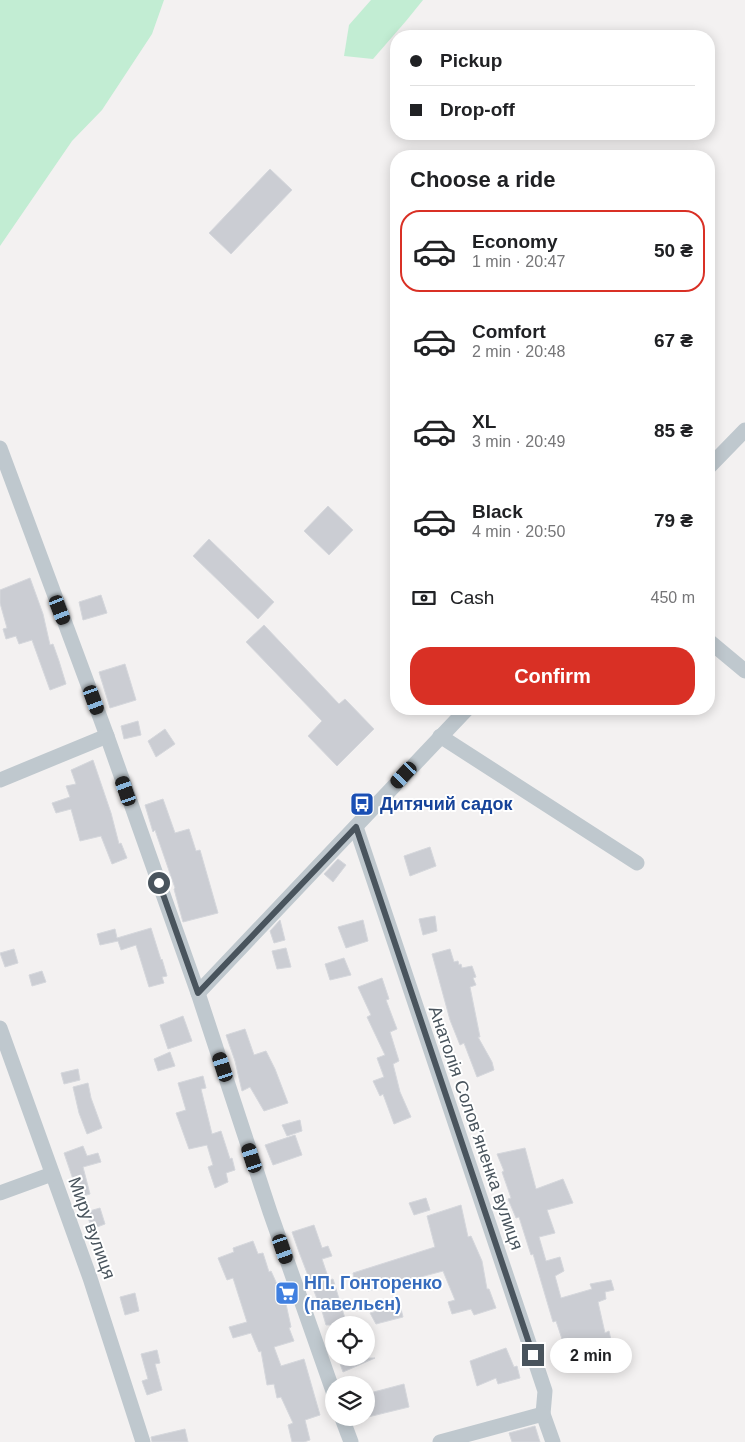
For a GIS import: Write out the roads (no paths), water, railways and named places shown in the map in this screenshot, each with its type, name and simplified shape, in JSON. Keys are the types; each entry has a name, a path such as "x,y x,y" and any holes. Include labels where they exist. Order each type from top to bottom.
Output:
{"street":[{"path":"715,461 745,430"},
{"path":"0,448 107,736 198,993 270,1212 328,1376"},
{"path":"715,646 745,671"},
{"path":"198,993 461,715"},
{"path":"0,780 107,736"},
{"path":"440,736 637,864"},
{"name":"Анатолія Солов’яненка вулиця","path":"356,827 545,1391 543,1414 553,1442"},
{"name":"Миру вулиця","path":"0,1028 90,1278 140,1441"},
{"path":"0,1193 52,1174"},
{"path":"440,1442 543,1414"},
{"path":"345,1426 351,1442"}],"place":[{"name":"Дитячий садок","path":"362,804"},
{"name":"НП. Гонторенко (павельєн)","path":"287,1293"}]}
